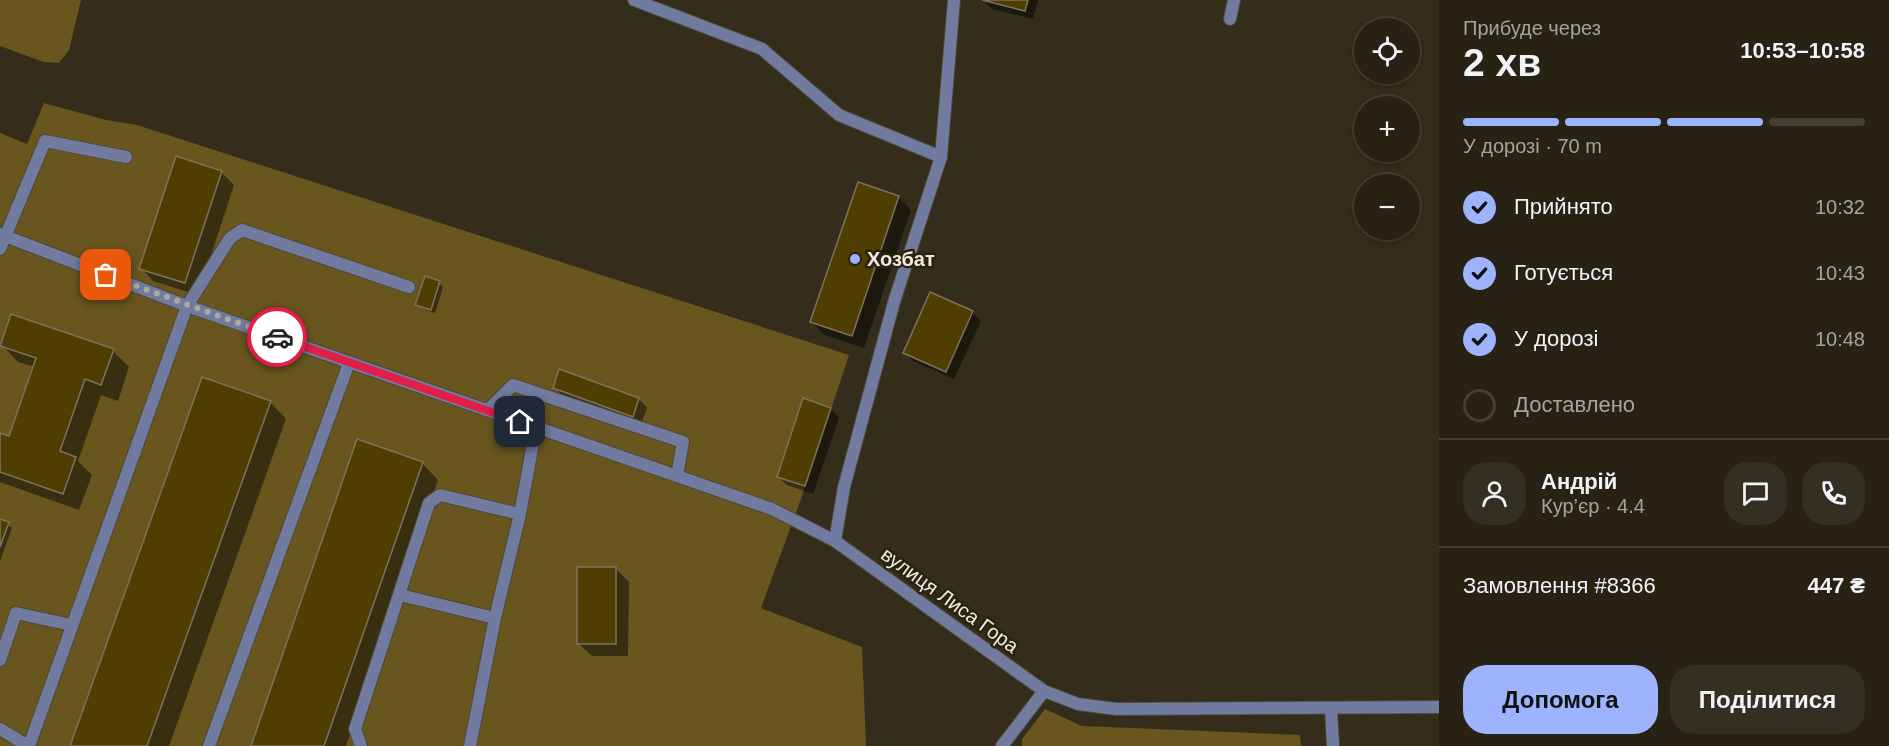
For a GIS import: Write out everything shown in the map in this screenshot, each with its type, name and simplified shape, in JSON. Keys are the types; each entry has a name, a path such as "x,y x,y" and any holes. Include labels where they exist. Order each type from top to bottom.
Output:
{"street":[{"path":"634,0 762,49 839,115 940,157"},
{"path":"835,541 844,487 891,312 940,157 954,0"},
{"path":"1230,19 1234,0"},
{"path":"0,249 2,235 45,141 126,157"},
{"path":"0,729 28,746 187,306 230,238 242,230 409,287"},
{"name":"вулиця Лиса Гора","path":"2,235 187,306 772,509 835,541 1044,691 1078,704 1116,709 1439,707"},
{"path":"209,746 350,363"},
{"path":"488,411 513,385 683,442 677,476"},
{"path":"470,746 495,618 520,514 537,427"},
{"path":"361,746 354,729 429,503 440,495 520,514"},
{"path":"400,595 495,618"},
{"path":"0,660 16,613 71,625"},
{"path":"1002,746 1044,691"},
{"path":"1331,708 1333,746"}],"shaded area":[{"path":"0,0 81,0 69,50 59,63 44,62 0,46"},
{"path":"44,103 106,120 137,125 849,355 802,496 761,608 862,647 866,746 0,746 0,133 27,144"},
{"path":"1045,709 1082,726 1300,735 1301,746 1022,746 1022,739"}],"building":[{"path":"982,0 1028,0 1025,11"},
{"path":"176,156 222,171 185,283 139,269"},
{"name":"Хозбат","path":"858,182 899,196 852,336 810,322"},
{"path":"425,276 440,281 431,310 415,305"},
{"path":"930,292 973,311 946,372 903,353"},
{"path":"11,314 114,349 101,385 85,379 60,451 76,457 63,494 0,472 0,433 9,436 36,358 0,346"},
{"path":"559,369 639,398 633,417 553,388"},
{"path":"202,377 271,401 147,746 70,746"},
{"path":"803,398 831,408 805,486 777,477"},
{"path":"357,439 423,462 324,746 251,746"},
{"path":"0,519 9,522 0,547"},
{"path":"577,567 616,567 616,644 577,644"}],"way so far":[{"path":"106,275 277,337"}],"place":[{"name":"Хозбат","path":"855,259"}],"route":[{"path":"277,337 520,422"}]}
